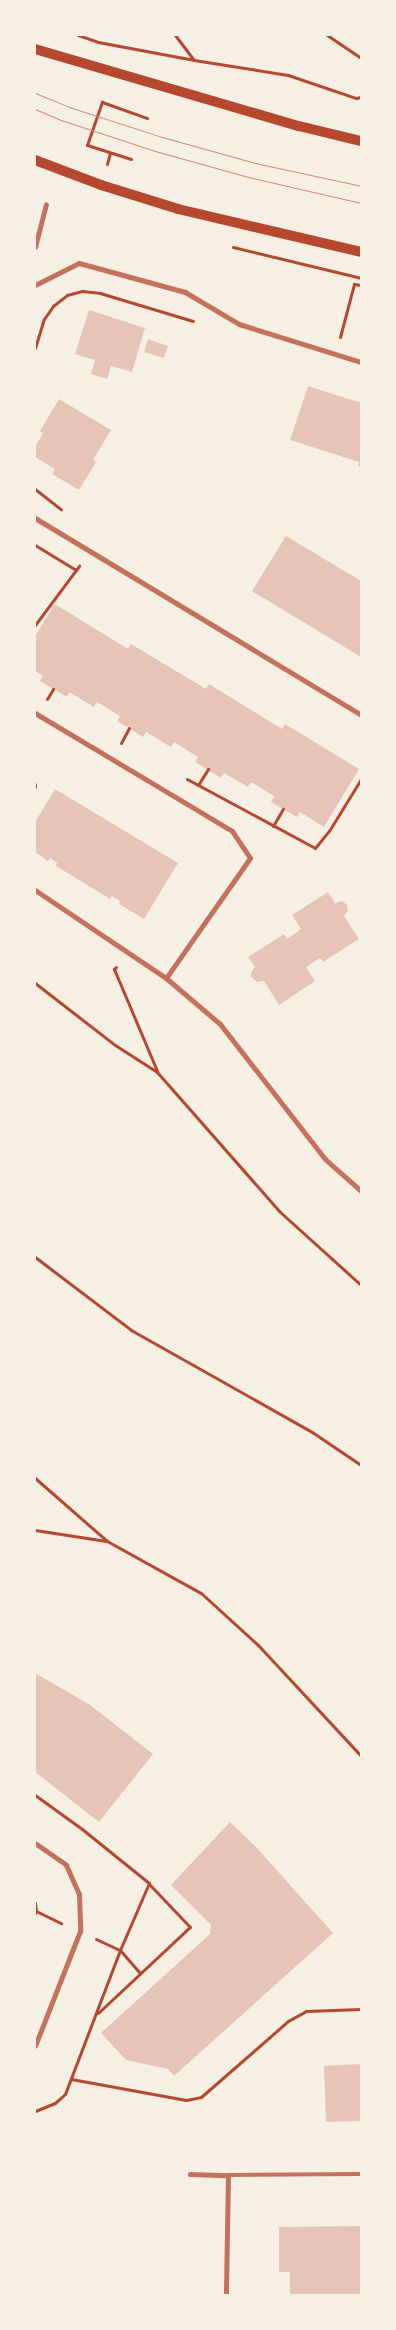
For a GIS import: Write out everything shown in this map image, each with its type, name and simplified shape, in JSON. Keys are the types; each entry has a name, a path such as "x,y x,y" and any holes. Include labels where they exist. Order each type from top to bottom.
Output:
{"main road":[{"path":"35,49 299,126 361,141"},
{"path":"35,160 101,185 178,209 361,252"}],"street":[{"path":"35,247 46,204"},
{"path":"35,285 79,263 185,292 239,324 361,362"},
{"path":"35,518 88,552 361,715"},
{"path":"35,713 232,831 250,858 166,978"},
{"path":"35,890 166,978 220,1024 325,1159 361,1191"},
{"path":"35,1843 66,1865 79,1894 80,1922 80,1931 35,2046"},
{"path":"190,2174 228,2175 226,2295"}],"lane":[{"path":"228,2175 361,2174"}],"path":[{"path":"78,35 98,42 288,75 356,98 361,97"},
{"path":"176,35 194,60"},
{"path":"327,35 361,58"},
{"path":"131,159 87,145 102,102 147,118"},
{"path":"347,340 340,338 354,284 361,285"},
{"path":"35,348 44,319 53,306 67,295 82,291 100,293 202,324"},
{"path":"35,545 76,570"},
{"path":"35,626 88,552"},
{"path":"40,699 46,703 53,689"},
{"path":"121,743 129,728"},
{"path":"114,740 128,747"},
{"path":"198,785 208,769"},
{"path":"182,776 315,848 329,831 361,779"},
{"path":"273,826 283,809"},
{"path":"126,952 114,969 158,1072"},
{"path":"35,983 115,1045 158,1072 279,1211 361,1285"},
{"path":"35,1257 131,1330 312,1432 361,1465"},
{"path":"35,1478 107,1541 201,1594 258,1645 361,1756"},
{"path":"35,1530 107,1541"},
{"path":"96,2016 190,1927 149,1883"},
{"path":"35,1903 35,1912 63,1924"},
{"path":"95,1938 120,1950 140,1973"},
{"path":"70,2079 186,2100 201,2097 288,2021 300,2014 306,2011 361,2009"},
{"path":"35,2111 54,2103 65,2094"}],"building":[{"path":"89,310 145,328 132,372 111,366 107,379 91,374 95,360 75,354"},
{"path":"148,339 168,346 164,358 144,352"},
{"path":"308,386 361,403 361,467 358,466 359,462 290,440"},
{"path":"59,399 111,430 93,460 96,462 79,490 52,474 55,469 35,457 35,447 43,433 40,431"},
{"path":"286,536 361,581 361,657 252,591"},
{"path":"55,604 128,649 131,644 206,689 209,684 282,729 285,724 359,769 324,827 300,812 297,817 271,802 274,796 251,782 248,787 224,773 221,778 195,762 198,757 174,742 171,747 146,732 143,737 117,721 120,716 97,702 94,707 69,692 67,697 40,681 43,676 35,671 35,636"},
{"path":"55,789 178,863 144,919 119,904 120,901 112,896 110,899 56,866 57,863 50,858 48,861 35,852 35,822"},
{"path":"328,892 335,903 342,901 347,905 348,911 344,916 359,939 323,962 320,958 306,967 315,981 279,1005 264,981 257,982 251,977 255,967 248,957 284,934 287,939 301,929 292,915"},
{"path":"35,1673 90,1705 153,1754 99,1822 35,1772"},
{"path":"230,1822 256,1847 333,1933 174,2076 168,2069 126,2060 101,2033 210,1934 211,1925 171,1885"},
{"path":"361,2064 361,2121 326,2122 324,2066"},
{"path":"361,2226 361,2295 290,2295 290,2272 279,2272 279,2227"}],"tram line":[{"path":"35,93 69,107 162,137 255,163 361,186"},
{"path":"35,109 61,120 155,151 248,177 361,203"}]}
